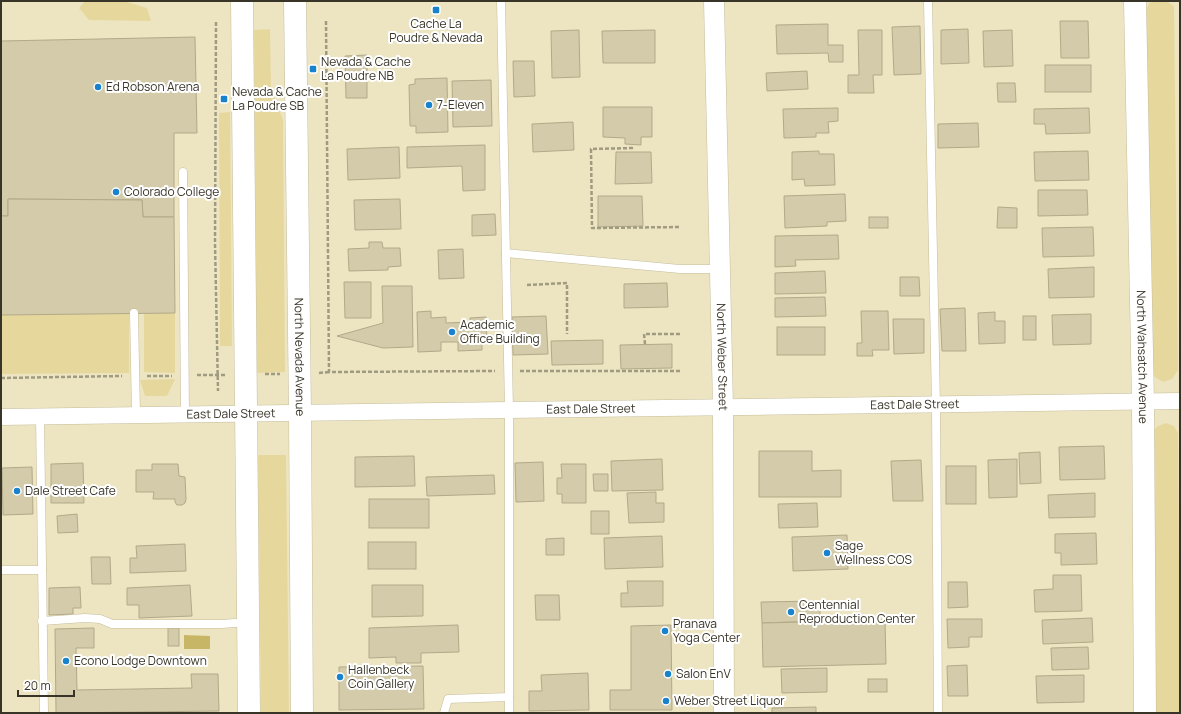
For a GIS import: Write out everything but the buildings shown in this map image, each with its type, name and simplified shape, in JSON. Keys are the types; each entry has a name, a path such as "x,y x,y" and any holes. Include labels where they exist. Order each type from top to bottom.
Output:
{"main road":[{"path":"242,1 249,713"},
{"name":"North Nevada Avenue","path":"295,1 302,713"},
{"name":"North Wahsatch Avenue","path":"1135,1 1143,402 1145,713"}],"street":[{"name":"North Weber Street","path":"714,1 723,407 724,713"},
{"name":"East Dale Street","path":"1,416 1180,401"}],"lane":[{"path":"501,1 509,410 509,713"},
{"path":"928,1 936,405 938,713"},
{"path":"183,172 185,414"},
{"path":"506,253 680,269 719,269"},
{"path":"134,313 136,415"},
{"path":"40,416 44,713"},
{"path":"1,570 42,570"},
{"path":"42,621 85,618 100,619 112,624 222,624 249,622"},
{"path":"444,713 448,698 509,697"}],"path":[{"path":"326,21 329,372"},
{"path":"216,22 215,243 218,391"},
{"path":"633,148 591,149 592,228 680,227"},
{"path":"527,284 566,283 568,334"},
{"path":"645,344 644,334 681,334"},
{"path":"1,378 329,372 682,371"}],"shaded area":[{"path":"85,1 124,1 147,8 151,21 89,20 79,8"},
{"path":"1166,1 1174,6 1178,370 1172,379 1163,382 1155,377 1150,371 1146,11 1149,3"},
{"path":"270,29 271,88 283,120 285,372 257,373 254,30"},
{"path":"230,112 232,346 220,346 219,113"},
{"path":"129,313 129,373 1,374 1,315"},
{"path":"144,313 175,313 175,373 144,372"},
{"path":"175,379 167,396 145,396 140,380"},
{"path":"1166,423 1174,426 1178,433 1180,713 1154,713 1151,433 1158,426"},
{"path":"258,455 286,455 289,713 261,713"},
{"path":"184,635 210,636 210,649 184,649"}],"place":[{"name":"Cache La Poudre & Nevada","path":"436,10"},
{"name":"Nevada & Cache La Poudre NB","path":"313,69"},
{"name":"Ed Robson Arena","path":"98,87"},
{"name":"Nevada & Cache La Poudre SB","path":"224,99"},
{"name":"7-Eleven","path":"429,105"},
{"name":"Colorado College","path":"116,192"},
{"name":"Academic Office Building","path":"452,332"},
{"name":"Dale Street Cafe","path":"17,491"},
{"name":"Sage Wellness COS","path":"827,553"},
{"name":"Centennial Reproduction Center","path":"791,612"},
{"name":"Pranava Yoga Center","path":"665,631"},
{"name":"Econo Lodge Downtown","path":"66,661"},
{"name":"Salon EnV","path":"668,674"},
{"name":"Hallenbeck Coin Gallery","path":"340,677"},
{"name":"Weber Street Liquor","path":"666,701"}]}
